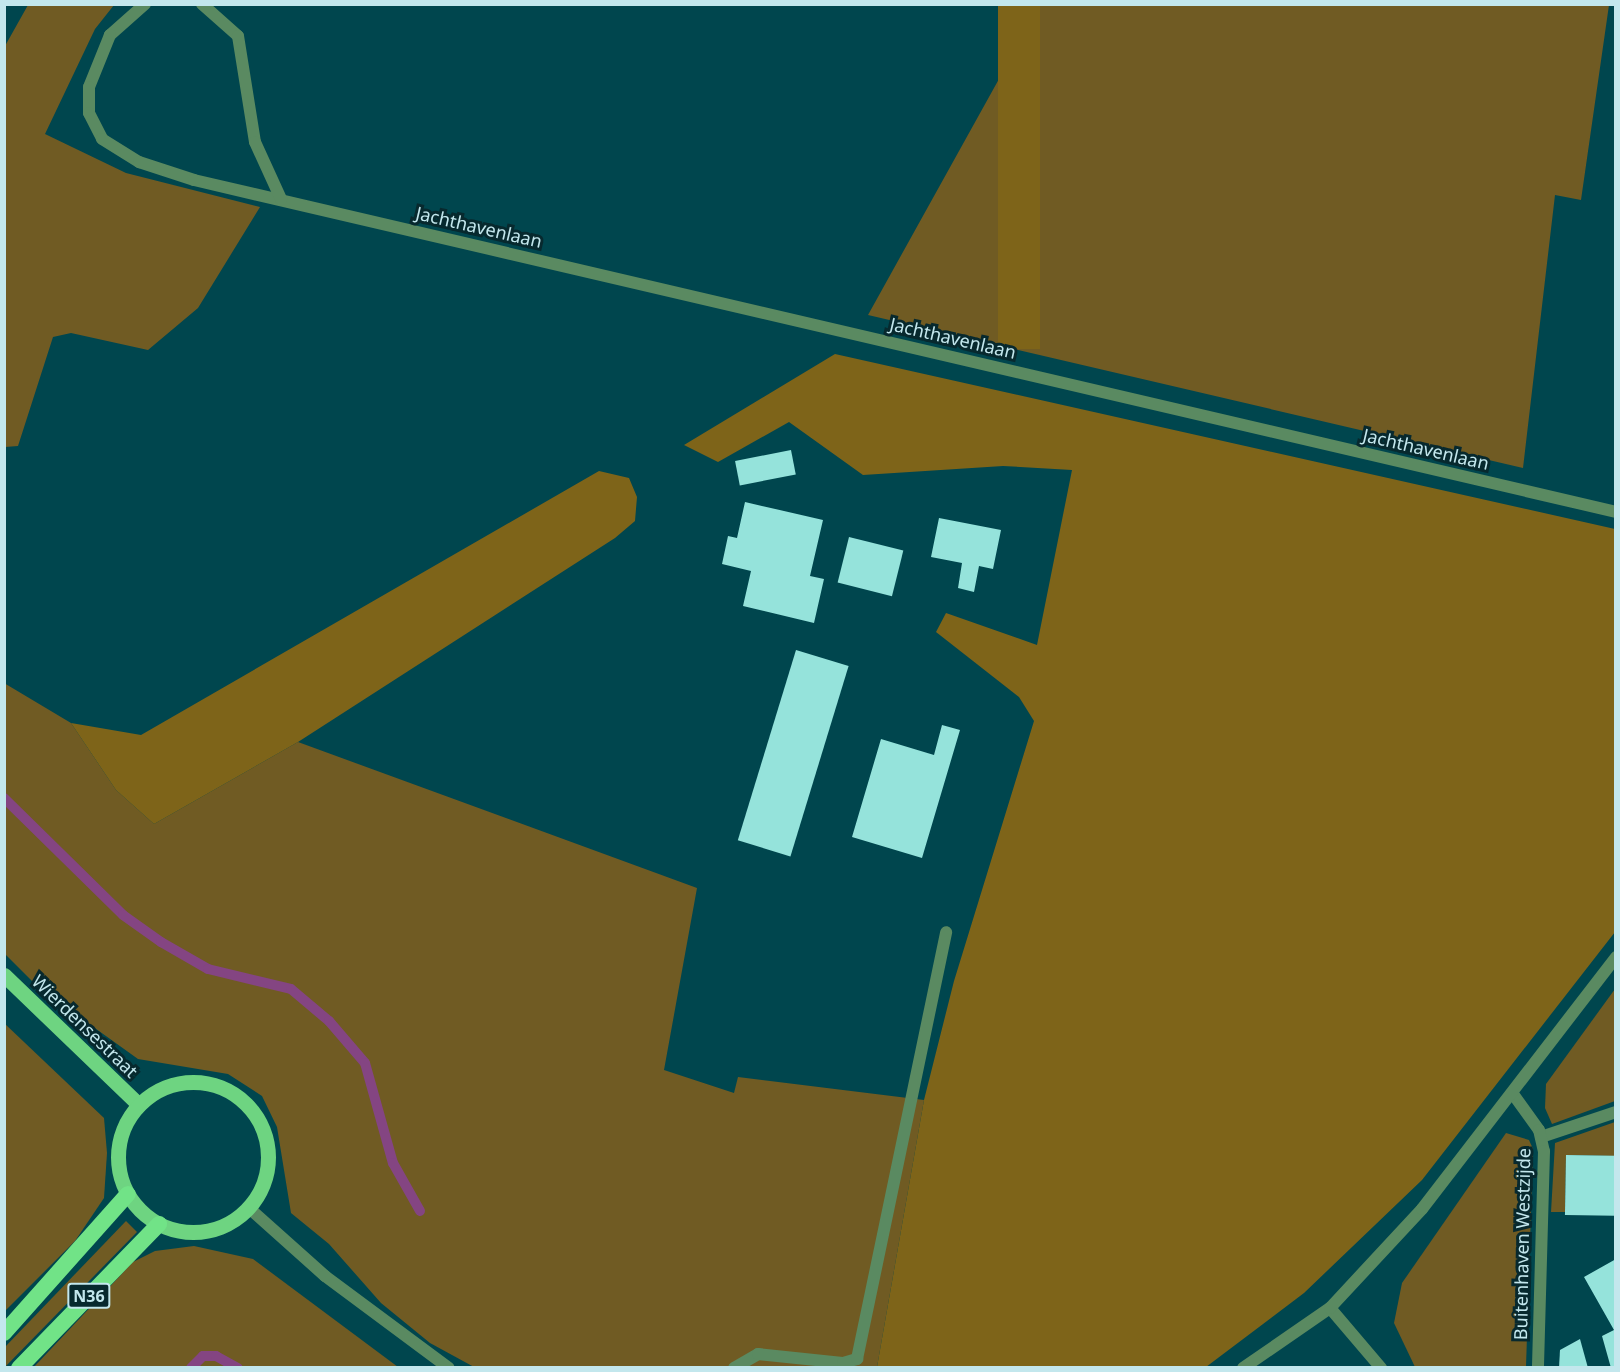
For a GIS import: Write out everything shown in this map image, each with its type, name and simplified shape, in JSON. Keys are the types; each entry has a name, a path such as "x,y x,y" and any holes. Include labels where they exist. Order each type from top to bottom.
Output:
{"highway":[{"name":"N36","path":"4,1333 128,1194"},
{"name":"N36","path":"19,1368 159,1224"}],"main road":[{"name":"Wierdensestraat","path":"4,975 139,1105"},
{"path":"195,1082 220,1087 247,1104 265,1132 269,1157 264,1185 249,1208 230,1222 206,1231 159,1224 128,1194 118,1154 124,1127 139,1105 156,1091 195,1082"}],"street":[{"name":"Jachthavenlaan","path":"145,4 111,35 94,69 89,113 102,139 139,162 194,180 1616,512"},
{"path":"202,4 238,36 255,142 281,199"},
{"path":"734,1368 759,1354 843,1363 857,1359 946,932"},
{"path":"1243,1368 1330,1308 1422,1209 1513,1094 1616,957"},
{"name":"Buitenhaven Westzijde","path":"1513,1094 1541,1137 1538,1368"},
{"path":"1541,1137 1616,1112"},
{"path":"249,1208 333,1283 449,1368"},
{"path":"1330,1308 1381,1368"}],"shaded area":[{"path":"28,5 114,5 95,29 45,134 126,173 260,207 198,308 148,350 71,333 53,337 18,446 5,447 5,46"},
{"path":"998,5 1040,5 1040,349 998,349"},
{"path":"1040,5 1609,5 1581,200 1555,195 1523,468 868,315"},
{"path":"835,354 1615,529 1615,932 1422,1180 1304,1293 1206,1367 877,1367 924,1100 954,981 1034,721 1019,697 936,632 946,613 1037,645 1072,470 1003,466 863,475 789,422 718,462 684,445"},
{"path":"599,471 629,478 637,497 635,521 615,538 298,742 154,824 116,790 71,723 141,735"},
{"path":"4,683 71,723 116,790 154,824 298,742 697,888 664,1070 734,1093 738,1077 924,1100 877,1367 474,1367 430,1343 381,1303 329,1244 291,1213 277,1127 262,1096 228,1074 138,1059 39,988 5,954"},
{"path":"1615,989 1615,1101 1552,1124 1545,1108 1546,1084"},
{"path":"4,1023 104,1118 107,1153 104,1198 75,1241 5,1311"},
{"path":"1615,1122 1615,1156 1566,1155 1565,1212 1551,1212 1555,1143"},
{"path":"1506,1133 1529,1140 1533,1149 1526,1367 1415,1367 1394,1323 1402,1283"},
{"path":"126,1221 137,1232 5,1367 5,1347"},
{"path":"194,1246 253,1259 398,1367 33,1368 133,1262 155,1251"}],"building":[{"path":"791,450 796,475 740,485 735,461"},
{"path":"745,502 823,520 810,576 824,579 814,623 743,606 751,571 722,564 728,536 737,538"},
{"path":"939,518 1001,530 993,569 979,566 974,592 958,588 962,563 931,557"},
{"path":"849,537 903,551 892,596 838,583"},
{"path":"796,650 849,666 790,856 738,840"},
{"path":"942,725 960,730 922,858 852,837 881,739 934,755"},
{"path":"1566,1155 1616,1156 1615,1216 1565,1215"},
{"path":"1616,1259 1616,1368 1611,1368 1602,1336 1614,1330 1584,1277"},
{"path":"1580,1339 1588,1368 1559,1368 1560,1350"}],"waterway":[{"path":"4,798 123,915 161,942 208,969 291,989 329,1021 365,1063 393,1163 420,1211"},
{"path":"191,1368 203,1356 216,1356 238,1368"}]}
